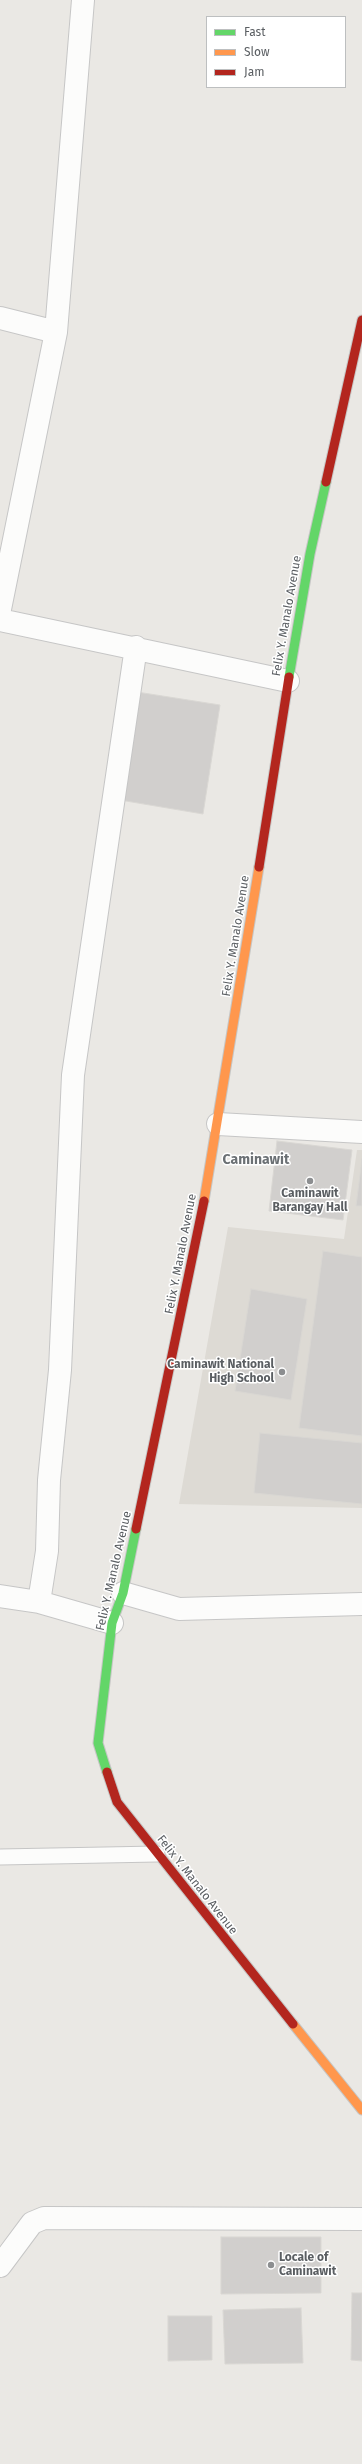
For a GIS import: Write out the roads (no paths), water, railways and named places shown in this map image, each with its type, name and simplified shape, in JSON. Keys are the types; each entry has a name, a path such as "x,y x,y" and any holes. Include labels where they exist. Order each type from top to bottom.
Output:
{"main road":[{"name":"Felix Y. Manalo Avenue","path":"362,323 310,554 288,681 218,1124 194,1256 123,1593 112,1624 98,1743 118,1802 156,1854 362,2110"}],"street":[{"path":"0,609 56,332 83,0"},
{"path":"0,318 56,332"},
{"path":"0,620 136,647 288,681"},
{"path":"39,1602 47,1551 49,1480 60,1370 73,1074 136,647"},
{"path":"218,1124 362,1132"},
{"path":"123,1593 179,1609 362,1604"},
{"path":"0,1596 39,1602 112,1624"},
{"path":"0,2266 32,2222 44,2218 362,2219"}],"lane":[{"path":"0,1857 156,1854"}],"place":[{"name":"Caminawit Barangay Hall","path":"310,1181"},
{"name":"Caminawit National High School","path":"282,1372"},
{"name":"Locale of Caminawit","path":"271,2265"}],"district":[{"name":"Caminawit","path":"256,1160"}]}
